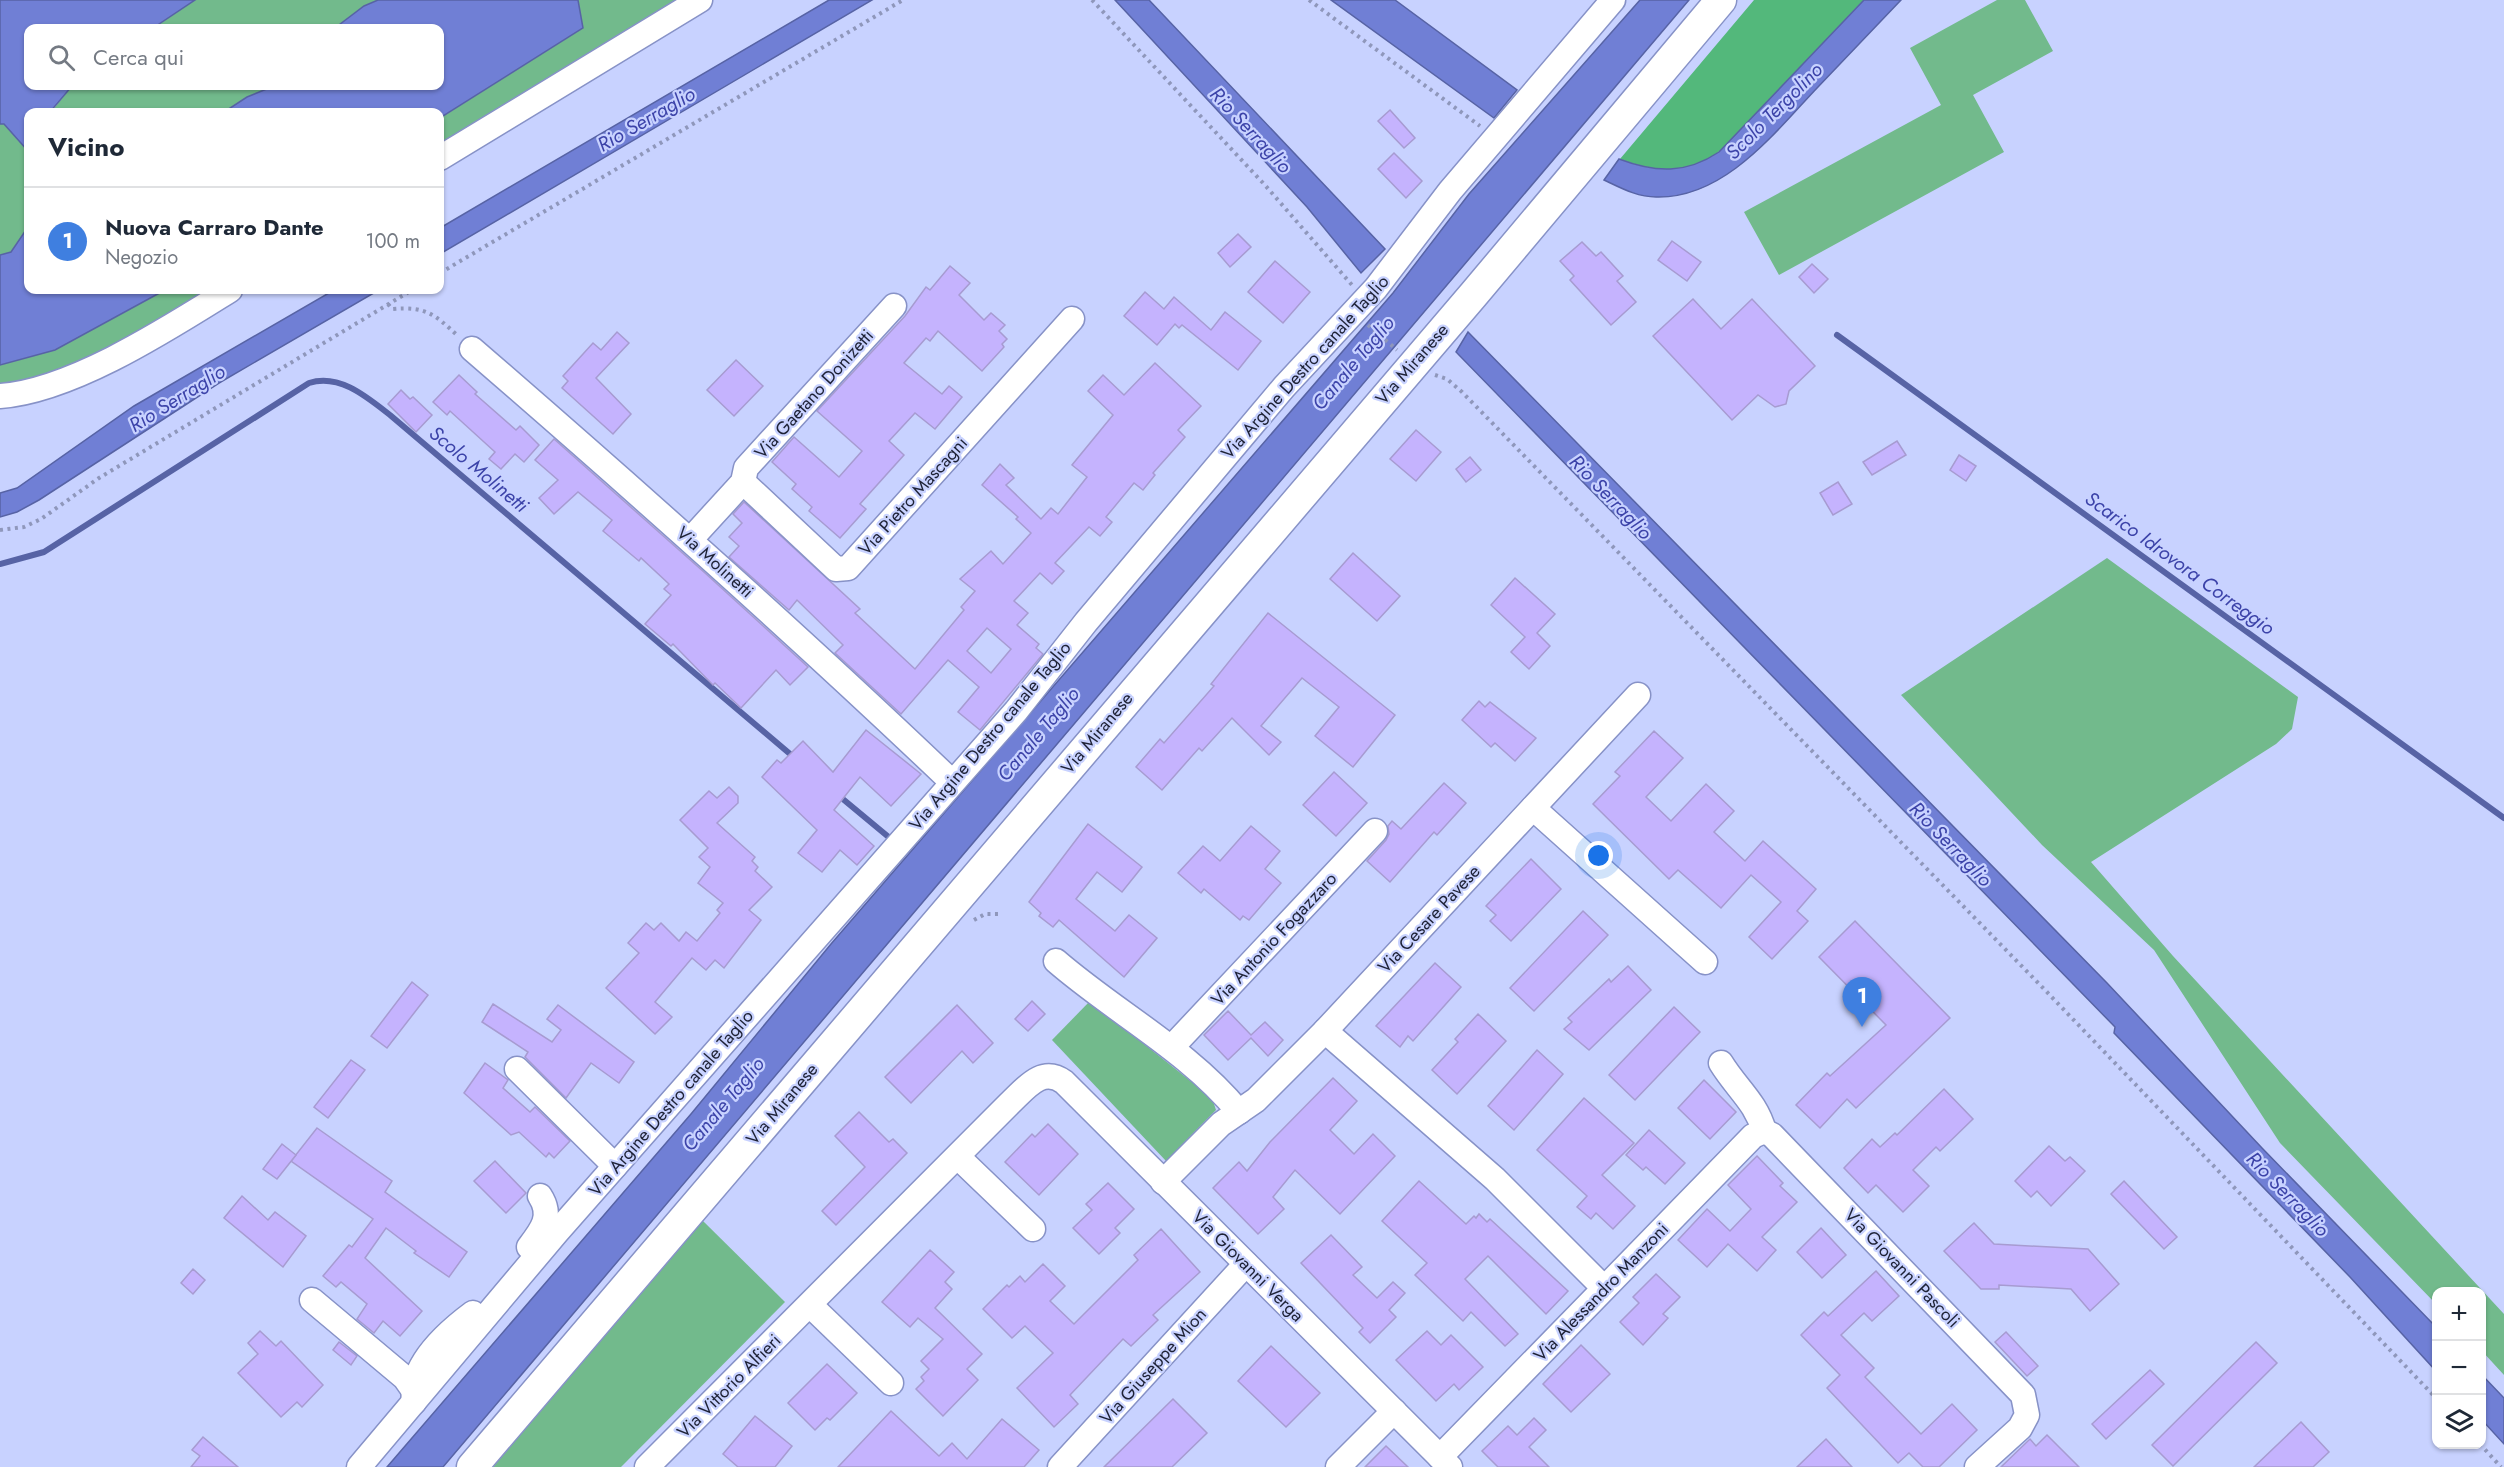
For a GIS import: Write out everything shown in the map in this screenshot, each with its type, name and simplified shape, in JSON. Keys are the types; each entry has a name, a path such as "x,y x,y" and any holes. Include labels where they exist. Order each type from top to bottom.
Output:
{"main road":[{"name":"Via Miranese","path":"472,1467 1407,358 1474,294 1721,0"}],"street":[{"path":"444,156 700,0"},
{"name":"Via Argine Destro canale Taglio","path":"359,1467 413,1395 505,1295 615,1166 1016,711 1086,622 1284,387 1362,308 1495,137 1613,0"},
{"path":"0,396 60,382 132,347 223,294"},
{"name":"Via Gaetano Donizetti","path":"691,539 743,482 746,468 894,306"},
{"name":"Via Pietro Mascagni","path":"743,482 836,569 848,568 1072,319"},
{"name":"Via Molinetti","path":"472,349 691,539 832,667 952,782"},
{"name":"Via Cesare Pavese","path":"1163,1182 1221,1124 1256,1100 1325,1030 1638,695"},
{"path":"1533,808 1705,962"},
{"name":"Via Antonio Fogazzaro","path":"1172,1047 1375,831"},
{"path":"1056,961 1172,1047 1221,1090 1239,1112"},
{"path":"1325,1030 1495,1179 1604,1288"},
{"path":"1721,1063 1734,1084 1758,1110 1764,1131"},
{"path":"517,1069 615,1166"},
{"name":"Via Giovanni Verga","path":"1041,1077 1056,1076 1064,1082 1445,1462"},
{"name":"Via Vittorio Alfieri","path":"647,1467 1010,1103 1041,1077"},
{"name":"Via Alessandro Manzoni","path":"1445,1462 1604,1288 1754,1137 1764,1131"},
{"name":"Via Giovanni Pascoli","path":"1764,1131 1772,1135 2023,1395 2027,1414 2020,1428 1977,1467"},
{"path":"958,1157 1033,1229"},
{"path":"505,1295 509,1274 543,1227 547,1217 545,1204 540,1196"},
{"name":"Via Giuseppe Mion","path":"1060,1467 1246,1264"},
{"path":"312,1300 405,1378 413,1395"},
{"path":"810,1305 891,1383"},
{"path":"1338,1467 1394,1411"}],"path":[{"path":"444,271 903,0"},
{"path":"1092,0 1264,184 1362,308 1407,358 1421,370 1447,379 1462,392 2036,981 2433,1395"},
{"path":"1309,0 1495,137"},
{"path":"0,530 24,527 41,519 99,478 405,294"},
{"path":"388,304 392,309 411,307 431,312 472,349"},
{"path":"970,922 985,914 1002,914"},
{"path":"2485,1449 2501,1467"}],"green space":[{"path":"195,0 378,0 364,6 340,24 159,24"},
{"path":"578,0 690,0 444,151 444,115 583,28"},
{"path":"1754,0 1864,0 1736,137 1712,157 1693,166 1672,170 1641,166 1620,159"},
{"path":"1997,0 2025,0 2053,51 1973,95 2004,152 1779,275 1744,212 1941,105 1910,48"},
{"path":"69,90 264,90 247,97 230,108 54,108"},
{"path":"0,124 4,124 24,146 24,233 11,252 0,255"},
{"path":"158,294 210,294 77,368 0,391 0,365 55,350"},
{"path":"2107,558 2298,697 2292,729 2276,744 2091,862 2173,956 2479,1287 2432,1287 2432,1300 2280,1143 2154,950 2042,845 1901,695"},
{"path":"1090,1001 1212,1098 1216,1110 1166,1161 1052,1040"},
{"path":"702,1220 785,1302 621,1467 492,1467"},
{"path":"2486,1295 2504,1314 2504,1375 2486,1355"}],"water":[{"path":"0,0 195,0 159,24 24,24 24,90 69,90 53,108 24,108 24,146 4,124 0,124"},
{"path":"378,0 578,0 583,28 444,115 444,108 230,108 247,97 264,90 444,90 444,24 340,24 364,6"},
{"name":"Rio Serraglio","path":"829,0 872,0 444,252 444,226"},
{"name":"Rio Serraglio","path":"1115,0 1149,0 1385,249 1361,273 1307,207"},
{"path":"1331,0 1395,0 1517,90 1494,118"},
{"name":"Canale Taglio","path":"1640,0 1689,0 443,1467 387,1467 691,1114 831,944 1393,293 1469,194"},
{"name":"Scolo Tergolino","path":"1864,0 1901,0 1766,142 1727,175 1705,187 1681,195 1656,197 1636,194 1604,180 1619,159 1646,167 1670,169 1695,164 1719,152"},
{"path":"24,233 24,294 158,294 55,350 0,365 0,255 11,252"},
{"name":"Rio Serraglio","path":"327,294 372,294 219,383 39,500 17,512 0,517 0,493 17,488 134,406"},
{"name":"Rio Serraglio","path":"1468,332 2107,983 2262,1148 2432,1323 2432,1367 2350,1277 2114,1033 2115,1027 1456,352"},
{"path":"2486,1379 2504,1398 2504,1444 2486,1424"}],"building":[{"path":"1390,110 1415,138 1404,148 1378,121"},
{"path":"1394,153 1422,181 1406,198 1378,169"},
{"path":"1238,234 1251,247 1230,267 1218,253"},
{"path":"1672,241 1701,262 1687,281 1658,260"},
{"path":"1582,242 1596,256 1601,252 1623,276 1617,281 1636,302 1611,325 1570,280 1574,276 1560,261"},
{"path":"1275,261 1310,292 1283,323 1248,292"},
{"path":"1812,264 1828,279 1814,293 1799,277"},
{"path":"950,266 970,283 959,295 984,320 991,313 1005,325 999,331 1007,339 1002,344 1004,347 982,371 938,331 930,341 926,338 904,363 942,394 949,386 962,397 935,429 915,413 889,441 904,455 860,504 866,509 840,538 809,511 812,507 792,489 796,484 772,462 794,437 839,477 862,451 817,411 905,316 926,287 930,290"},
{"path":"1145,292 1164,309 1174,297 1211,330 1225,312 1261,341 1238,370 1182,325 1179,328 1175,324 1157,345 1124,316"},
{"path":"1693,299 1721,329 1752,299 1815,366 1789,391 1786,404 1775,407 1758,395 1732,420 1653,336"},
{"path":"617,332 629,343 596,378 631,414 613,434 562,388 568,381 563,376 593,343 601,350"},
{"path":"736,360 763,386 734,416 707,390"},
{"path":"1155,363 1201,406 1178,430 1185,437 1153,473 1155,475 1143,490 1134,483 1106,517 1112,522 1100,536 1089,527 1055,563 1064,571 1052,584 1040,573 1014,601 1028,613 1017,625 1039,644 1036,648 1043,654 980,730 958,712 979,687 948,660 901,714 835,653 843,645 797,600 789,610 729,557 739,546 729,537 742,523 733,514 744,502 860,609 855,613 915,669 964,610 961,607 975,591 960,579 991,551 1003,564 1031,533 1016,519 1018,517 982,485 1000,464 1014,478 1006,485 1041,519 1051,508 1058,514 1087,477 1072,465 1113,415 1088,391 1103,375 1124,395","holes":["987,628 1011,649 991,673 967,651"]},
{"path":"459,375 477,392 475,394 516,430 520,426 539,445 524,462 515,454 501,469 489,459 495,452 450,411 447,415 433,402"},
{"path":"401,390 410,399 413,397 432,415 416,432 388,404"},
{"path":"1416,430 1441,452 1416,481 1390,459"},
{"path":"554,439 808,667 790,685 776,670 741,708 715,683 713,685 673,644 671,646 645,624 671,595 664,589 669,584 641,558 639,561 603,531 612,520 578,492 554,514 539,498 558,480 535,460"},
{"path":"1897,441 1906,455 1872,475 1863,462"},
{"path":"1959,455 1976,466 1966,481 1950,470"},
{"path":"1470,457 1481,470 1466,482 1456,469"},
{"path":"1838,482 1852,504 1833,515 1820,493"},
{"path":"1353,553 1400,596 1377,621 1330,579"},
{"path":"1515,578 1555,614 1537,633 1550,646 1529,669 1511,652 1525,637 1491,605"},
{"path":"1268,613 1395,715 1353,767 1315,736 1339,707 1302,678 1261,726 1281,742 1269,755 1232,718 1202,751 1199,748 1162,790 1136,767 1160,739 1164,743 1214,686 1211,684"},
{"path":"1479,701 1485,707 1490,702 1536,738 1515,761 1495,743 1491,747 1462,720"},
{"path":"866,730 921,774 891,806 860,777 834,810 874,846 857,865 840,850 822,872 798,853 817,830 762,777 777,760 781,763 803,741 833,772"},
{"path":"1654,731 1683,758 1646,797 1671,821 1706,784 1734,811 1714,832 1745,861 1763,841 1816,889 1797,911 1808,921 1772,959 1749,937 1781,902 1751,875 1721,908 1678,870 1669,879 1593,804 1620,776 1615,772"},
{"path":"1334,772 1367,803 1336,836 1303,805"},
{"path":"1444,783 1466,803 1437,835 1434,832 1390,882 1367,861 1386,840 1389,834 1388,826 1392,821 1401,829"},
{"path":"729,787 738,796 738,803 717,823 755,857 752,861 758,867 755,871 772,887 749,910 761,920 724,968 715,960 706,970 692,958 655,1002 672,1017 655,1034 606,988 639,953 628,943 646,923 654,930 661,923 679,941 686,932 697,941 720,913 717,910 723,903 698,883 710,867 699,857 708,848 680,820 709,791 717,798"},
{"path":"1088,824 1142,867 1122,892 1097,872 1076,899 1115,931 1129,915 1157,938 1124,977 1059,920 1053,927 1039,916 1041,913 1029,902"},
{"path":"1251,826 1280,851 1265,869 1281,883 1249,920 1243,916 1240,920 1204,889 1201,893 1178,873 1203,846 1220,861"},
{"path":"1531,859 1561,889 1511,941 1490,921 1496,915 1486,906"},
{"path":"1583,911 1608,935 1534,1011 1510,988"},
{"path":"1855,921 1950,1018 1856,1108 1847,1099 1820,1128 1796,1105 1827,1073 1830,1076 1886,1025 1819,957"},
{"path":"1435,963 1461,987 1413,1041 1408,1036 1400,1047 1376,1026"},
{"path":"1628,966 1651,990 1589,1050 1564,1029 1572,1022 1568,1018 1609,979 1611,982"},
{"path":"412,982 428,995 387,1048 371,1036"},
{"path":"1032,1001 1045,1014 1028,1031 1015,1019"},
{"path":"493,1004 552,1042 561,1030 547,1019 558,1005 634,1062 619,1083 591,1063 566,1098 525,1057 528,1052 482,1022"},
{"path":"957,1005 993,1043 973,1063 962,1051 911,1103 885,1077"},
{"path":"1674,1007 1700,1032 1635,1100 1609,1075"},
{"path":"1228,1011 1251,1035 1265,1022 1283,1040 1268,1056 1251,1038 1228,1060 1204,1035"},
{"path":"1478,1014 1506,1041 1457,1094 1432,1070 1458,1042 1455,1039"},
{"path":"1537,1050 1563,1074 1514,1130 1488,1106"},
{"path":"351,1060 365,1070 328,1118 314,1107"},
{"path":"485,1063 508,1080 503,1088 530,1112 535,1107 570,1141 554,1158 549,1153 546,1157 519,1132 511,1135 464,1093"},
{"path":"1333,1078 1357,1101 1330,1130 1354,1154 1373,1134 1395,1156 1340,1214 1295,1170 1273,1197 1284,1209 1258,1234 1213,1188 1239,1162 1247,1171 1270,1142"},
{"path":"1704,1080 1736,1112 1710,1139 1678,1108"},
{"path":"1944,1089 1973,1119 1940,1151 1936,1147 1913,1170 1929,1186 1903,1212 1876,1185 1868,1193 1844,1168 1872,1139 1880,1147 1895,1133 1897,1135"},
{"path":"1584,1098 1634,1143 1602,1175 1635,1206 1613,1229 1596,1213 1591,1219 1577,1207 1587,1196 1537,1150"},
{"path":"859,1112 889,1142 893,1139 907,1153 836,1225 822,1211 865,1167 835,1136"},
{"path":"1048,1124 1078,1154 1039,1195 1005,1162 1032,1134 1035,1137"},
{"path":"317,1128 392,1181 385,1192 467,1252 449,1277 414,1253 416,1251 386,1228 365,1258 422,1311 400,1336 383,1321 374,1333 357,1319 367,1304 341,1282 336,1287 323,1276 349,1245 352,1247 373,1219 291,1161"},
{"path":"1649,1130 1685,1163 1665,1184 1646,1167 1643,1170 1626,1155"},
{"path":"282,1144 296,1155 277,1179 263,1169"},
{"path":"2049,1146 2065,1161 2070,1157 2085,1171 2051,1206 2037,1191 2031,1197 2015,1181"},
{"path":"1757,1156 1783,1183 1780,1186 1797,1202 1762,1237 1776,1250 1757,1271 1728,1244 1707,1267 1678,1240 1707,1209 1730,1231 1751,1209 1728,1185"},
{"path":"495,1161 526,1193 506,1213 474,1181"},
{"path":"1419,1181 1466,1224 1479,1214 1487,1222 1490,1219 1568,1291 1546,1314 1488,1256 1465,1279 1518,1334 1505,1346 1471,1312 1463,1321 1415,1275 1427,1263 1382,1221"},
{"path":"2124,1181 2177,1237 2164,1249 2111,1194"},
{"path":"1108,1183 1134,1209 1115,1228 1120,1233 1099,1254 1073,1228 1092,1210 1086,1204"},
{"path":"242,1196 268,1220 275,1212 306,1236 283,1267 224,1218"},
{"path":"1974,1223 1994,1244 2088,1249 2119,1284 2090,1311 2071,1289 1999,1285 1999,1289 1981,1289 1944,1251"},
{"path":"1821,1228 1846,1255 1822,1278 1797,1252"},
{"path":"1161,1229 1200,1272 1153,1315 1158,1320 1131,1346 1123,1339 1070,1395 1078,1404 1054,1427 1017,1388 1053,1353 1025,1326 1012,1338 983,1309 1007,1285 1009,1287 1020,1276 1025,1282 1043,1264 1065,1286 1050,1301 1074,1324 1138,1260 1134,1255"},
{"path":"1331,1235 1362,1267 1353,1275 1377,1298 1393,1282 1405,1293 1389,1310 1396,1317 1370,1343 1359,1332 1363,1328 1301,1263"},
{"path":"930,1250 954,1272 945,1282 952,1289 935,1308 982,1354 967,1369 978,1380 943,1416 916,1389 924,1381 921,1377 929,1369 921,1361 943,1339 918,1318 910,1327 882,1302"},
{"path":"193,1269 205,1280 193,1294 181,1283"},
{"path":"1876,1271 1899,1296 1872,1321 1864,1313 1841,1335 1874,1368 1865,1377 1921,1434 1952,1404 1977,1430 1939,1467 1923,1467 1909,1453 1898,1463 1827,1388 1840,1375 1801,1335 1824,1312 1828,1316"},
{"path":"1656,1274 1680,1297 1663,1314 1668,1318 1643,1345 1620,1322 1639,1303 1633,1297"},
{"path":"260,1331 276,1346 281,1341 323,1385 302,1407 297,1402 281,1417 238,1373 258,1354 248,1343"},
{"path":"1427,1331 1441,1345 1451,1335 1483,1367 1459,1390 1454,1384 1436,1401 1396,1360"},
{"path":"2006,1332 2038,1366 2027,1376 1995,1342"},
{"path":"339,1342 357,1356 351,1365 333,1350"},
{"path":"2256,1342 2277,1363 2173,1466 2152,1445"},
{"path":"1581,1345 1610,1374 1571,1412 1543,1384"},
{"path":"1271,1346 1320,1393 1286,1427 1238,1381"},
{"path":"827,1364 857,1393 830,1420 827,1418 815,1430 788,1403"},
{"path":"2150,1370 2164,1384 2106,1439 2092,1424"},
{"path":"1173,1399 1207,1433 1172,1467 1104,1467"},
{"path":"891,1411 939,1456 952,1443 967,1459 1002,1419 1039,1450 1024,1467 838,1467"},
{"path":"755,1416 792,1446 775,1467 738,1467 723,1454"},
{"path":"1534,1418 1546,1430 1529,1447 1549,1467 1498,1467 1482,1451 1508,1426 1517,1435"},
{"path":"2301,1422 2329,1452 2313,1467 2254,1467"},
{"path":"2047,1435 2079,1467 2001,1467 2030,1439 2036,1446"},
{"path":"203,1437 238,1467 191,1467 200,1456 192,1450"},
{"path":"1826,1439 1852,1467 1797,1467"},
{"path":"1386,1446 1408,1467 1365,1467"}],"waterway":[{"name":"Scarico Idrovora Correggio","path":"1837,335 2504,818"},
{"name":"Scolo Molinetti","path":"0,564 44,552 309,383 331,381 352,388 390,415 796,759"},
{"name":"Scolo Molinetti","path":"838,795 891,839"}],"place":[{"name":"Nuova Carraro Dante","path":"1862,1027"}]}
